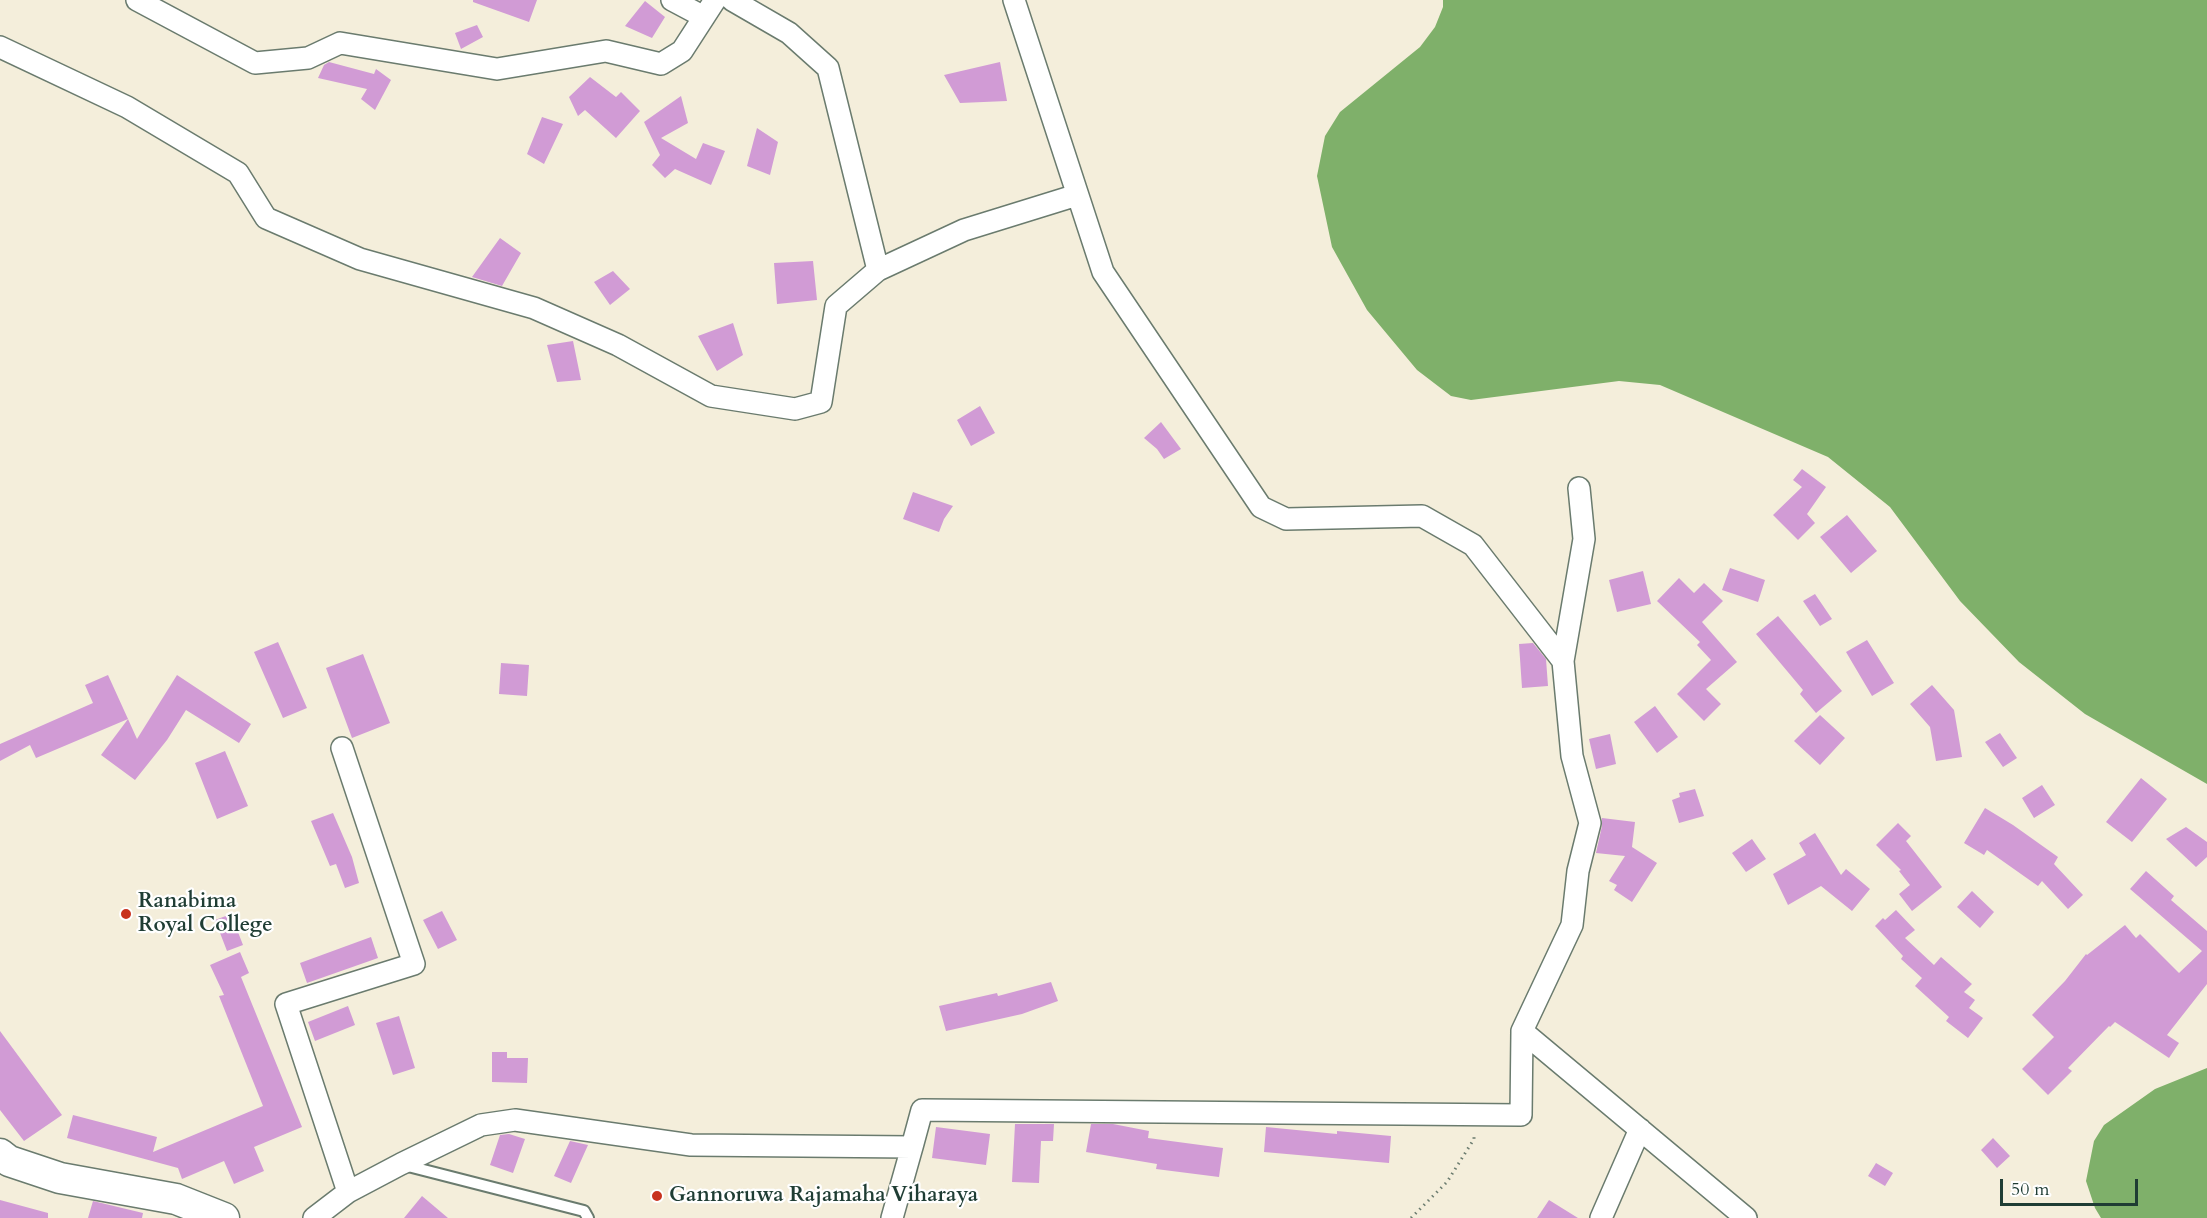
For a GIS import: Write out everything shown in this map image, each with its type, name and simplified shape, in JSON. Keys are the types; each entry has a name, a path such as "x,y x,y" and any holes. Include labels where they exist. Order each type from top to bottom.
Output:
{"street":[{"path":"137,0 255,63 308,58 340,43 497,69 606,51 661,64 682,51 710,8 672,0"},
{"path":"732,0 789,33 828,68 878,270"},
{"path":"1014,0 1102,272 1261,507 1286,519 1422,516 1473,545 1563,661"},
{"path":"0,46 127,107 238,173 266,218 360,259 534,308 618,345 711,396 795,410 821,402 836,306 878,270 964,230 1077,195"},
{"path":"892,1218 922,1110 1521,1114 1522,1030 1572,925 1578,871 1590,823 1572,756 1563,661 1584,539 1579,488"},
{"path":"342,748 414,964 286,1004 348,1192"},
{"path":"1522,1030 1746,1218"},
{"path":"314,1218 348,1192 401,1164 481,1125 515,1120 691,1145 912,1147"},
{"path":"1601,1218 1640,1129"},
{"path":"0,1155 9,1161 60,1178 176,1199 224,1218"}],"lane":[{"path":"401,1164 584,1211 588,1218"}],"path":[{"path":"1411,1218 1447,1182 1474,1139 1476,1115"}],"green space":[{"path":"1443,0 2207,0 2207,784 2085,714 2019,662 1960,601 1890,507 1828,457 1660,385 1619,381 1471,400 1451,396 1417,370 1367,310 1332,247 1317,176 1325,136 1340,112 1420,47 1435,27 1443,7"},
{"path":"2207,1068 2207,1218 2101,1218 2095,1208 2086,1181 2094,1141 2104,1125 2155,1089"}],"building":[{"path":"473,0 537,0 529,22 473,2"},
{"path":"645,1 665,17 652,38 625,26"},
{"path":"477,25 483,37 461,49 455,33"},
{"path":"329,62 374,74 376,69 391,80 375,110 361,99 367,89 318,78 324,65"},
{"path":"1000,62 1007,101 960,103 944,75"},
{"path":"590,77 616,97 621,92 640,111 616,138 585,110 578,116 569,97"},
{"path":"681,96 688,123 661,138 696,159 703,143 725,151 711,185 675,169 665,178 652,165 660,155 644,122"},
{"path":"542,117 563,124 544,164 527,154"},
{"path":"757,128 778,142 770,175 747,166"},
{"path":"500,238 521,253 502,286 472,277"},
{"path":"813,261 817,300 777,304 774,263"},
{"path":"613,271 630,289 610,305 594,282"},
{"path":"733,323 743,355 717,371 698,336"},
{"path":"573,341 581,380 557,382 547,345"},
{"path":"980,406 995,433 971,446 957,420"},
{"path":"1161,422 1181,449 1164,459 1157,449 1144,438"},
{"path":"1802,469 1826,487 1807,514 1815,523 1798,540 1773,515 1802,487 1793,480"},
{"path":"913,492 953,506 939,532 903,519"},
{"path":"1847,515 1877,551 1851,573 1820,537"},
{"path":"1730,568 1765,580 1758,602 1722,590"},
{"path":"1643,571 1651,604 1617,612 1609,580"},
{"path":"1679,578 1694,593 1704,583 1723,601 1702,622 1737,662 1706,689 1721,704 1704,721 1677,694 1711,660 1697,645 1700,642 1657,601"},
{"path":"1815,594 1832,619 1820,626 1803,601"},
{"path":"1778,616 1842,691 1816,713 1800,694 1803,690 1756,634"},
{"path":"1867,640 1894,683 1872,696 1846,652"},
{"path":"278,642 307,708 283,718 254,652"},
{"path":"1533,643 1546,659 1548,686 1522,688 1519,644"},
{"path":"363,654 390,723 352,738 326,668"},
{"path":"501,663 529,665 527,696 499,694"},
{"path":"108,675 128,719 36,758 30,745 0,761 0,744 93,703 85,685"},
{"path":"177,675 251,724 239,743 186,710 167,740 135,780 101,755 128,719 137,739"},
{"path":"1932,685 1954,710 1962,757 1936,761 1930,727 1910,704"},
{"path":"1655,706 1678,737 1657,753 1634,722"},
{"path":"1820,715 1845,738 1820,765 1794,741"},
{"path":"2000,733 2017,758 2003,767 1985,742"},
{"path":"1610,734 1616,764 1596,769 1589,739"},
{"path":"225,751 248,806 217,819 195,763"},
{"path":"2141,778 2167,799 2132,842 2106,822"},
{"path":"2042,785 2055,805 2034,818 2022,798"},
{"path":"1695,789 1704,816 1679,823 1672,800 1680,797 1679,793"},
{"path":"1985,808 2058,857 2054,864 2083,895 2068,909 2042,881 2038,886 1987,850 1984,855 1964,843"},
{"path":"333,813 352,857 359,883 345,888 336,864 330,866 311,821"},
{"path":"1602,818 1635,822 1632,847 1657,863 1632,902 1614,890 1617,885 1609,881 1625,856 1596,853"},
{"path":"1898,823 1911,836 1906,841 1942,887 1912,911 1899,894 1910,885 1899,871 1901,870 1876,845"},
{"path":"2186,827 2207,842 2207,857 2196,867 2166,839"},
{"path":"1815,833 1841,875 1846,869 1870,889 1852,911 1821,886 1788,905 1773,874 1806,855 1799,843"},
{"path":"1752,839 1766,859 1746,872 1732,853"},
{"path":"2146,871 2174,896 2171,900 2207,931 2207,984 2167,1035 2179,1043 2169,1058 2115,1022 2068,1068 2072,1071 2048,1095 2022,1069 2054,1037 2032,1015 2065,981 2086,954 2125,925 2136,938 2140,934 2179,973 2202,951 2130,889"},
{"path":"1972,891 1994,912 1980,928 1957,907"},
{"path":"1896,910 1915,930 1905,938 1934,965 1941,957 1972,984 1964,992 1975,1000 1969,1008 1983,1018 1968,1038 1946,1021 1949,1017 1915,986 1922,978 1901,959 1903,956 1875,926"},
{"path":"442,911 457,940 438,949 423,920"},
{"path":"231,914 243,945 227,951 215,920"},
{"path":"371,937 378,958 307,983 300,963"},
{"path":"240,952 249,973 241,977 302,1127 254,1147 264,1171 234,1184 224,1161 182,1179 178,1168 67,1138 73,1115 157,1137 153,1152 263,1106 219,996 224,995 210,965"},
{"path":"1051,982 1058,1001 1022,1014 946,1031 939,1006 997,993 998,996"},
{"path":"348,1006 355,1025 315,1041 308,1022"},
{"path":"399,1016 415,1068 393,1075 376,1023"},
{"path":"0,1031 62,1115 24,1141 0,1110"},
{"path":"492,1052 507,1052 507,1058 528,1058 527,1083 492,1082"},
{"path":"1015,1124 1054,1124 1053,1141 1041,1141 1039,1183 1012,1182"},
{"path":"1091,1124 1113,1124 1149,1131 1148,1138 1223,1148 1219,1177 1156,1169 1157,1164 1086,1152"},
{"path":"936,1127 990,1134 986,1165 932,1158"},
{"path":"1266,1127 1337,1134 1337,1131 1391,1136 1389,1163 1264,1152"},
{"path":"509,1134 525,1139 513,1173 490,1165 500,1135"},
{"path":"1993,1138 2010,1156 1997,1168 1981,1150"},
{"path":"570,1141 588,1145 571,1183 554,1176"},
{"path":"1876,1163 1893,1173 1885,1186 1868,1176"},
{"path":"422,1196 448,1218 404,1218"},
{"path":"0,1200 48,1213 48,1218 0,1218"},
{"path":"1549,1200 1578,1218 1537,1218"},
{"path":"93,1201 143,1213 142,1218 88,1218"}],"place":[{"name":"Ranabima Royal College","path":"126,914"},
{"name":"Gannoruwa Rajamaha Viharaya","path":"657,1196"}]}
